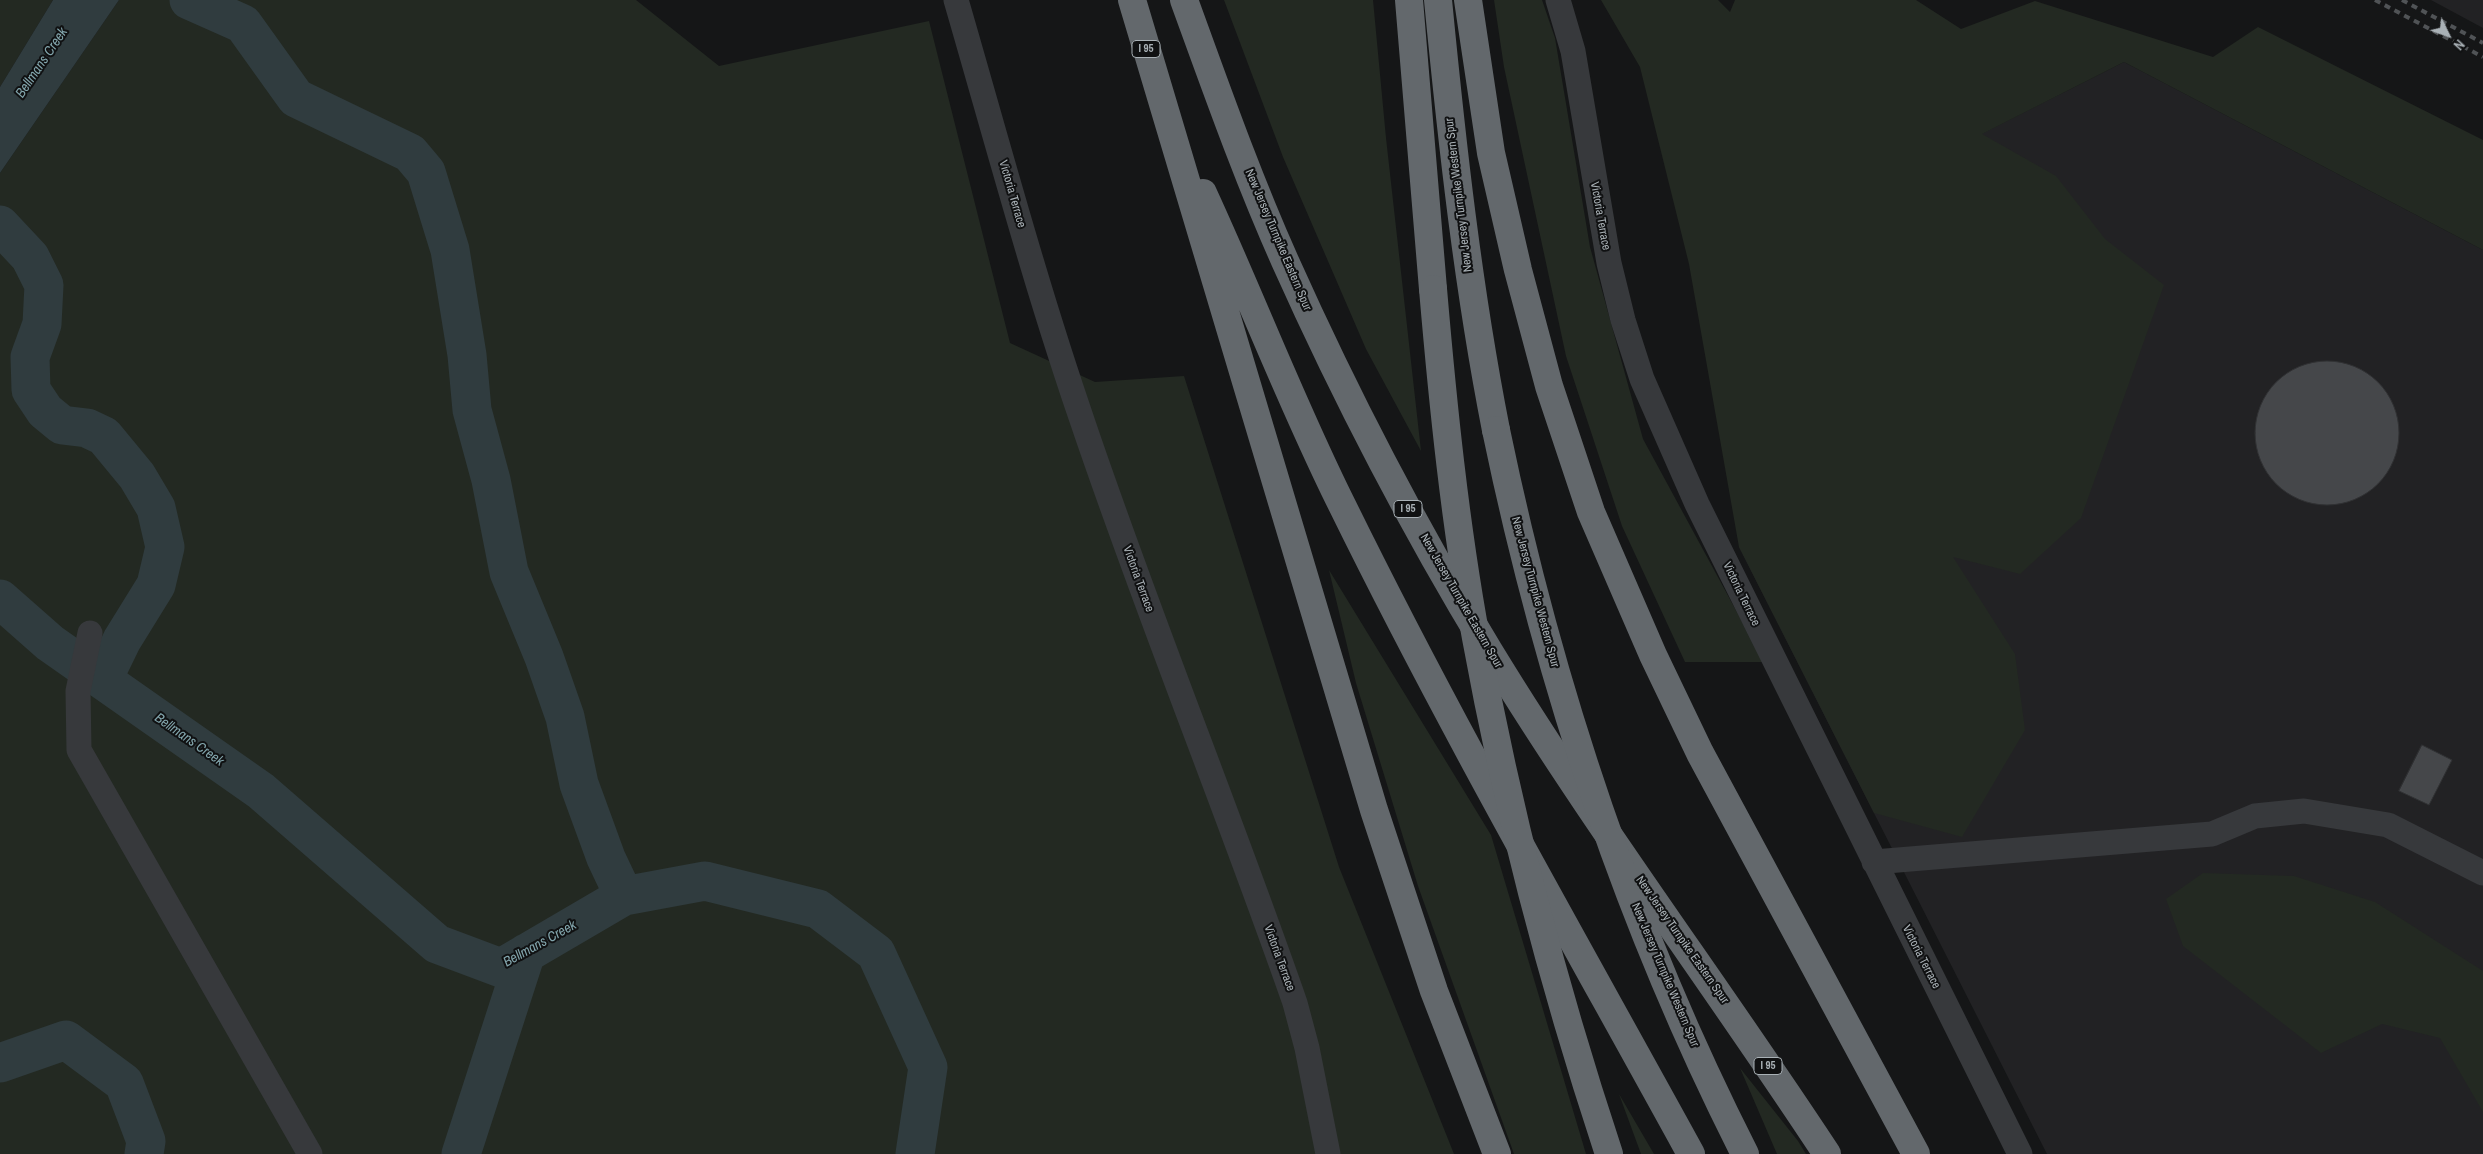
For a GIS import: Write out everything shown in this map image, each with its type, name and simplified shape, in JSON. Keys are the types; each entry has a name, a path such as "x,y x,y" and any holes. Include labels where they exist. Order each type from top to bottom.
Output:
{"highway":[{"name":"I 95","path":"1132,0 1338,696 1384,844 1434,991 1497,1154"},
{"name":"New Jersey Turnpike Eastern Spur","path":"1184,0 1248,172 1285,260 1369,434 1437,562 1488,649 1564,770 1827,1154"},
{"path":"1409,0 1442,385 1460,532 1476,636 1495,734 1542,931 1609,1154"},
{"name":"New Jersey Turnpike Western Spur","path":"1438,0 1466,251 1481,351 1496,430 1533,591 1593,790 1662,973 1745,1154"},
{"path":"1468,0 1492,153 1538,345 1575,468 1597,526 1682,717 1744,836 1916,1154"},
{"path":"1160,99 1226,242 1293,403 1363,548 1458,730 1691,1154"},
{"path":"1798,1111 1837,1154"}],"street":[{"name":"Victoria Terrace","path":"956,0 1042,296 1082,419 1123,538 1295,1002 1307,1048 1328,1154"},
{"name":"Victoria Terrace","path":"1558,0 1573,52 1595,194 1608,263 1623,320 1642,379 1697,504 2020,1154"},
{"path":"90,633 78,691 80,750 310,1154"},
{"path":"1874,862 2212,834 2255,816 2304,811 2388,825 2483,873"}],"shaded area":[{"path":"0,0 53,0 0,87"},
{"path":"119,0 636,0 719,66 929,21 1010,343 1095,382 1184,376 1339,867 1454,1154 0,1154 0,173"},
{"path":"1224,0 1373,0 1386,138 1421,451 1366,349 1283,157"},
{"path":"1494,0 1542,0 1555,38 1590,247 1643,439 1764,662 1685,662 1622,526 1566,356 1504,67"},
{"path":"1601,0 1718,0 1730,12 1735,0 1916,0 1961,29 2035,1 2213,57 2258,27 2483,140 2483,250 2124,62 1982,134 2056,176 2105,239 2164,285 2081,518 2020,574 1953,557 2015,654 2025,730 1962,837 1874,813 1739,547 1689,264 1640,67"},
{"path":"2431,0 2483,0 2483,28"},
{"path":"2124,62 2483,250 2483,1154 2047,1154 1739,547 1981,134"},
{"path":"1329,570 1491,835 1586,1154 1514,1154 1418,886 1356,683"},
{"path":"2203,873 2294,876 2375,902 2483,971 2483,1112 2440,1038 2382,1024 2321,1053 2183,946 2166,899"},
{"path":"1740,1068 1798,1141 1806,1154 1777,1154"},
{"path":"1619,1094 1654,1154 1641,1154"}],"water":[{"path":"53,0 119,0 0,173 0,87"}],"building":[{"path":"2327,361 2355,366 2378,382 2394,405 2399,433 2394,461 2378,484 2355,500 2327,505 2299,500 2276,484 2260,461 2255,433 2260,405 2276,382 2299,366"},
{"path":"2422,745 2452,760 2429,805 2399,791"}],"waterway":[{"path":"189,0 243,24 296,98 410,153 426,172 450,250 467,355 472,410 491,480 509,572 544,657 565,717 579,784 606,858 624,896"},
{"path":"0,225 30,257 44,285 42,324 30,357 31,390 45,411 62,425 87,428 104,436 137,476 156,508 165,547 156,585 122,640 103,679"},
{"name":"Bellmans Creek","path":"0,599 50,643 261,791 437,944 501,968 624,896 705,881 818,909 876,953 928,1067 915,1154"},
{"path":"461,1154 526,953"},
{"path":"0,1063 66,1040 124,1083 146,1141 144,1154"}],"railway":[{"path":"2375,0 2483,57"},
{"path":"2402,0 2483,43"}]}
